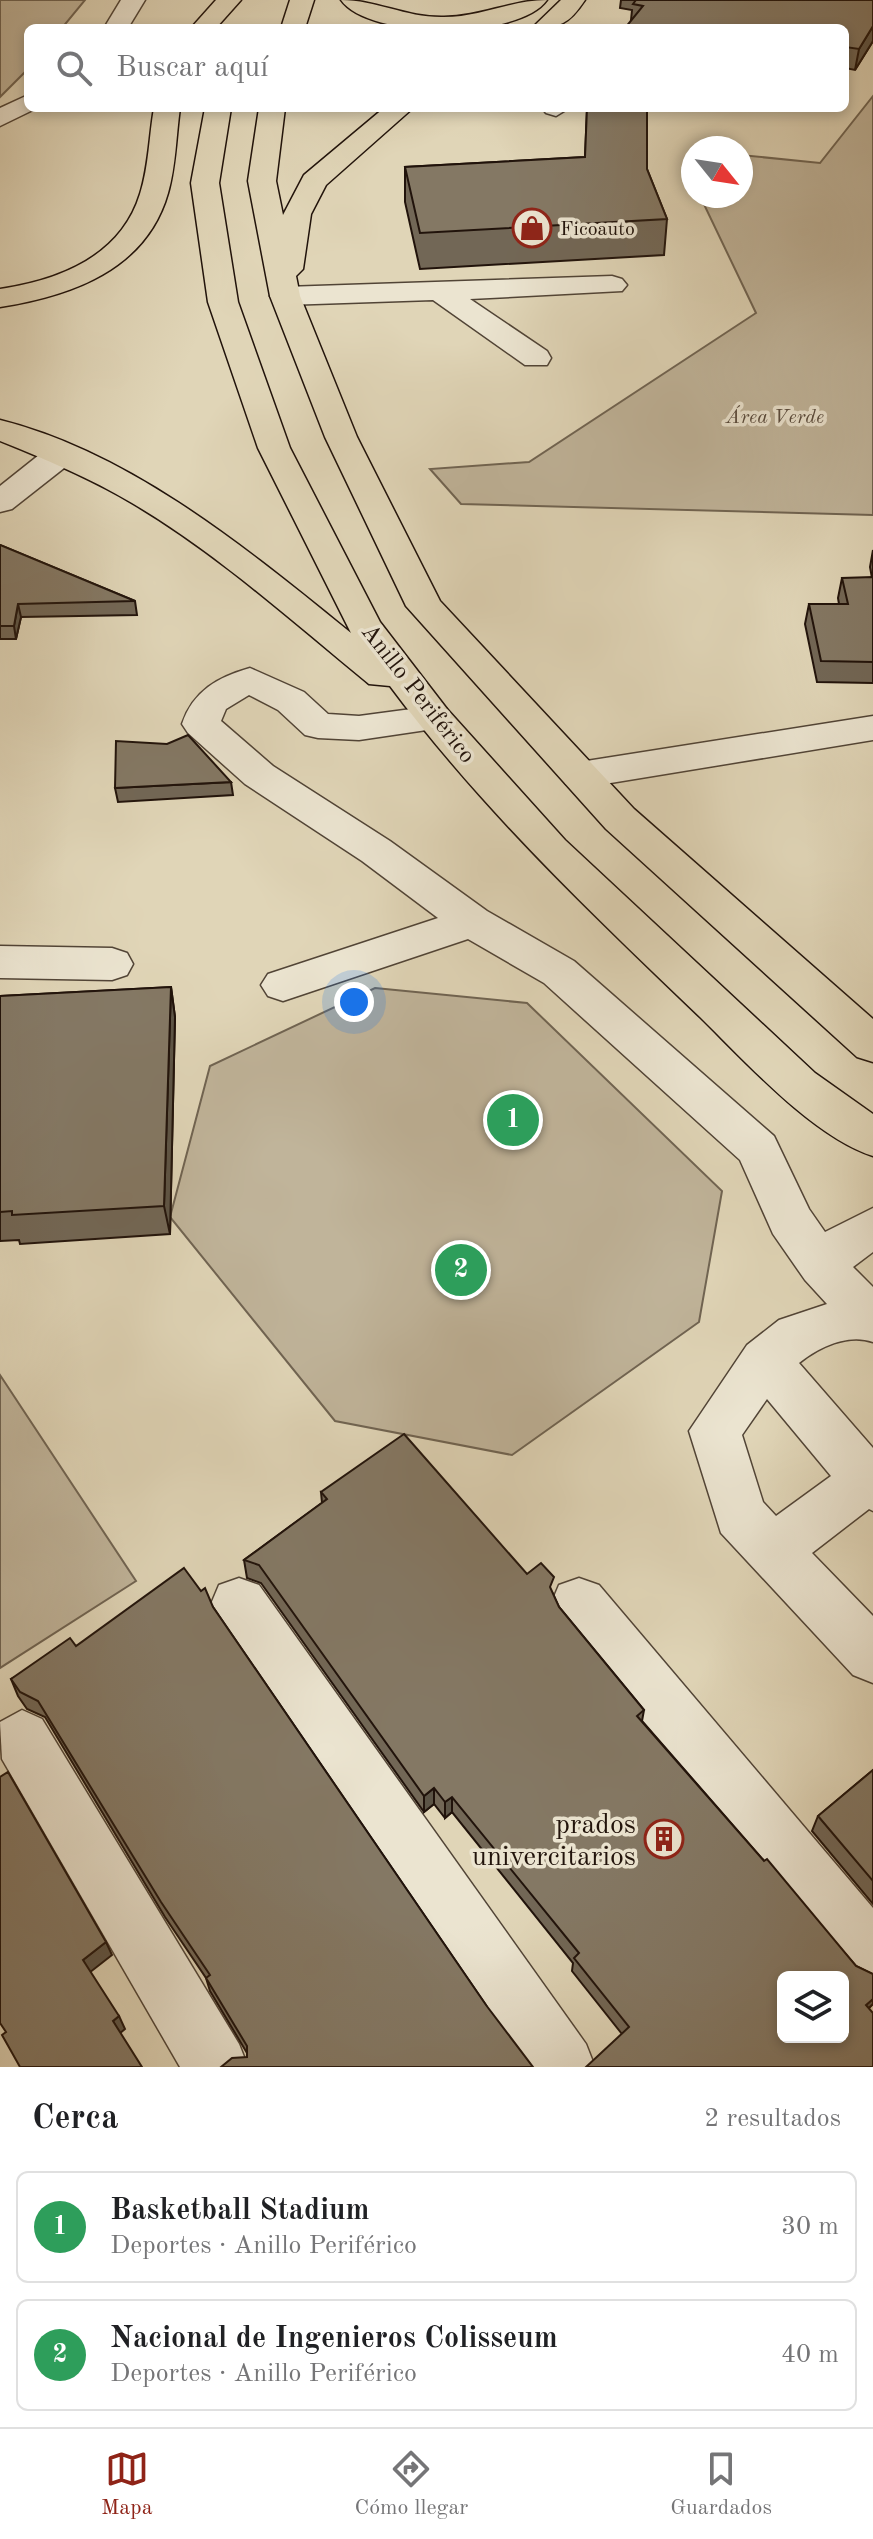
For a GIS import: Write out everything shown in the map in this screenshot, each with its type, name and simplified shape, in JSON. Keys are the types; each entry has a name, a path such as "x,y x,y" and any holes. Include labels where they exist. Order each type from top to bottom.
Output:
{"highway":[{"path":"294,24 302,0"},
{"path":"353,0 388,15 438,23 510,16 535,0"},
{"path":"549,24 565,12 573,0"},
{"path":"210,24 243,5"},
{"path":"0,298 66,285 112,259 141,226 154,194 166,112"},
{"name":"Anillo Periférico","path":"217,112 205,183 223,302 274,448 364,625 434,718 562,861 799,1085 873,1138"},
{"path":"271,112 262,181 285,296 341,437 424,606 620,819 873,1045"},
{"path":"285,296 297,214 314,181 395,112"},
{"path":"0,430 61,454 162,507 267,583 434,718"}],"street":[{"path":"118,24 133,0"},
{"path":"0,118 24,105"},
{"path":"285,296 612,285"},
{"path":"440,291 536,358"},
{"path":"0,502 61,454"},
{"path":"434,718 359,728 318,726 291,701 250,680 225,690 205,706 201,724 259,775 376,851 472,922 559,972 758,1149 790,1220 822,1266 869,1317 797,1335 765,1360 715,1431 740,1516 873,1656"},
{"path":"580,775 873,728"},
{"path":"283,985 472,922"},
{"path":"0,962 112,964"},
{"path":"822,1266 845,1244 873,1228"},
{"path":"765,1360 871,1480 773,1551"},
{"path":"239,1604 563,2067"},
{"path":"579,1604 873,1956"},
{"path":"22,1739 216,2067"}],"green space":[{"path":"0,0 85,0 65,24 24,24 24,73 0,97"},
{"name":"Área Verde","path":"873,96 873,515 461,504 430,469 529,462 756,313 706,208 753,208 753,156 820,163"},
{"path":"375,988 527,1003 722,1191 699,1322 512,1455 335,1421 170,1217 210,1066"},
{"path":"0,1375 136,1581 0,1668"}],"building":[{"path":"636,0 873,0 873,26 859,49 849,48 849,24 628,24 643,6 633,4"},
{"path":"587,112 647,112 647,169 667,219 420,233 405,167 585,157"},
{"path":"0,545 135,601 18,604 14,626 0,626"},
{"path":"873,577 873,662 821,661 809,604 848,604 842,578"},
{"path":"188,735 231,782 115,788 116,741 167,744"},
{"path":"171,987 164,1206 12,1215 12,1211 0,1212 0,996"},
{"path":"404,1434 527,1574 541,1563 554,1577 550,1587 559,1607 644,1710 637,1716 764,1861 767,1859 856,1966 873,1974 873,1999 866,2005 873,2013 873,2067 586,2067 629,2027 574,1958 579,1953 452,1797 445,1802 434,1788 424,1796 259,1565 244,1560 327,1499 321,1492"},
{"path":"184,1568 201,1591 205,1588 213,1607 486,2005 533,2067 221,2067 232,2058 247,2057 247,2046 206,1978 210,1975 161,1902 38,1701 20,1692 11,1679 70,1638 76,1646"},
{"path":"873,1770 873,1881 818,1816"},
{"path":"8,1772 106,1942 83,1960 119,2016 113,2021 142,2067 20,2067 2,2035 6,2032 0,2023 0,1777"}],"place":[{"name":"Ficoauto","path":"532,228"},
{"name":"Basketball Stadium","path":"513,1120"},
{"name":"Nacional de Ingenieros Colisseum","path":"461,1270"},
{"name":"prados univercitarios","path":"664,1839"}]}
